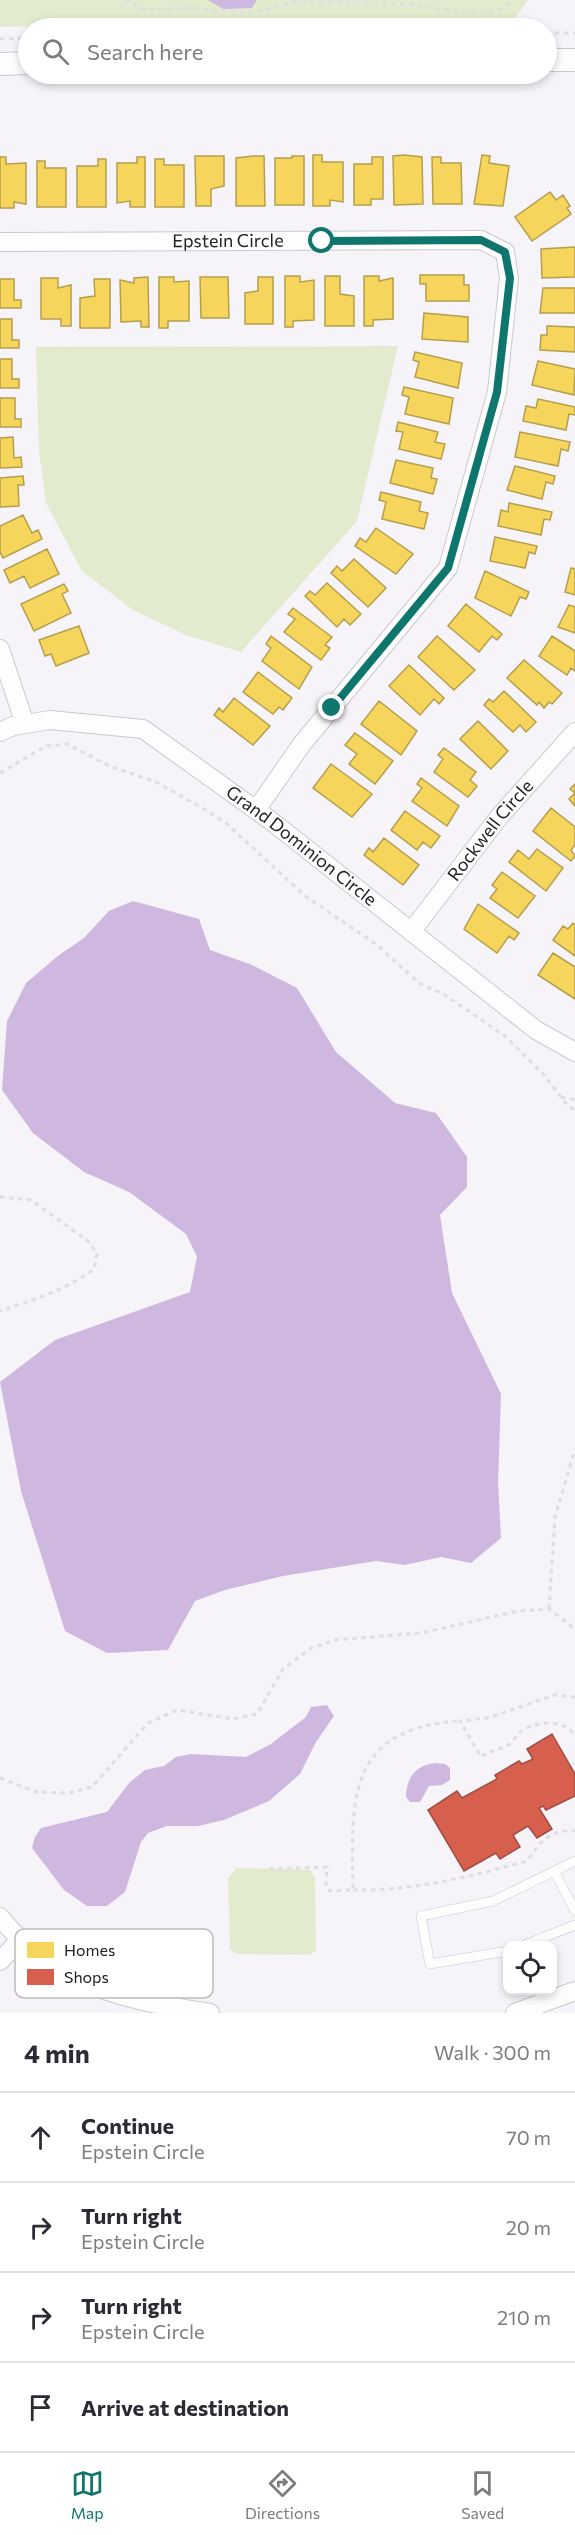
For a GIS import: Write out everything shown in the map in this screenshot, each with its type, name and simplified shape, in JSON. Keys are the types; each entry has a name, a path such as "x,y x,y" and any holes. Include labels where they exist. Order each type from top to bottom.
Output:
{"street":[{"path":"557,60 575,60"},
{"path":"0,64 18,63"},
{"name":"Epstein Circle","path":"0,242 481,240 505,252 510,278 497,392 448,568 302,744 256,810"},
{"path":"0,649 25,724"},
{"name":"Grand Dominion Circle","path":"0,732 25,724 50,720 143,729 256,810 536,1030 575,1053"},
{"name":"Rockwell Circle","path":"411,932 499,817 575,732"},
{"path":"0,1917 15,1936"},
{"path":"0,1961 15,1945"},
{"path":"515,2013 575,1991"},
{"path":"126,1998 166,2010 210,2013"}],"lane":[{"path":"503,1952 430,1964 421,1916 493,1901 555,1873 575,1861"},
{"path":"555,1873 575,1911"},
{"path":"535,1941 575,1925"}],"path":[{"path":"125,0 145,10 184,8 252,13 294,2 315,2 406,4 490,13 502,9 512,0"},
{"path":"557,33 575,33"},
{"path":"0,39 18,38"},
{"path":"0,773 46,746 68,744 109,765 154,782 206,810 227,824 304,895 378,945 419,983 445,995 505,1036 544,1075 559,1097 575,1110"},
{"path":"559,1097 575,1100"},
{"path":"0,1197 31,1200 88,1241 97,1254 94,1269 83,1277 48,1295 0,1311"},
{"path":"549,1610 553,1577 553,1532 565,1476 575,1449"},
{"path":"0,1778 36,1792 68,1793 92,1787 148,1723 177,1710 233,1719 257,1714 283,1669 311,1648 335,1640 421,1633 518,1611 549,1610 575,1629"},
{"path":"353,1890 354,1801 359,1783 371,1758 387,1741 406,1732 442,1722 488,1718 555,1695 575,1696"},
{"path":"460,1721 481,1757 491,1750 511,1743 521,1731 538,1724 558,1724 573,1732 575,1736"},
{"path":"269,1869 327,1868 326,1885 330,1891 393,1891 466,1878 527,1861 540,1842 552,1834 561,1830 575,1831"}],"green space":[{"path":"0,0 528,0 515,18 18,18 18,27 0,27"},
{"path":"398,346 357,521 241,652 186,635 133,610 82,571 46,503 39,451 36,347"},
{"path":"236,1868 310,1870 315,1878 316,1950 309,1955 237,1954 230,1949 228,1879"}],"shaded area":[{"path":"208,0 257,0 252,8 223,9"},
{"path":"133,901 199,919 210,950 252,965 297,988 336,1052 395,1103 436,1113 467,1157 467,1187 440,1215 452,1293 501,1394 498,1483 501,1538 471,1563 441,1557 405,1565 376,1561 283,1576 225,1590 195,1601 168,1650 107,1653 65,1631 21,1491 0,1382 55,1340 190,1292 197,1257 186,1234 129,1192 84,1172 33,1133 2,1090 7,1021 26,983 59,955 84,938 109,911"},
{"path":"327,1705 334,1716 316,1742 300,1774 269,1801 224,1820 198,1826 167,1826 148,1833 141,1842 125,1892 107,1906 87,1906 64,1890 32,1848 41,1828 107,1812 129,1783 145,1770 164,1766 176,1757 191,1754 246,1757 271,1744 306,1717 311,1707"},
{"path":"435,1763 445,1764 450,1768 450,1780 442,1785 429,1786 420,1802 410,1802 406,1797 406,1790 410,1778 422,1766"}],"building: Homes":[{"path":"313,155 322,155 322,162 343,162 343,202 330,200 330,206 313,206"},
{"path":"482,155 490,156 489,163 509,166 503,206 474,204"},
{"path":"195,156 224,156 224,186 211,189 211,206 196,206"},
{"path":"264,156 265,206 236,206 236,158"},
{"path":"292,156 304,156 304,205 275,205 275,158 292,158"},
{"path":"393,156 422,157 423,204 394,205"},
{"path":"0,157 6,157 6,164 26,163 26,204 14,202 14,208 0,208"},
{"path":"137,157 145,157 145,207 130,207 130,201 117,203 117,163 137,163"},
{"path":"372,157 383,157 383,199 371,199 371,205 354,205 354,164 372,164"},
{"path":"432,157 441,157 441,163 461,163 462,204 433,204"},
{"path":"98,159 106,159 106,207 77,207 77,166 98,166"},
{"path":"155,159 164,159 164,165 184,165 184,207 155,207"},
{"path":"37,161 45,161 45,168 66,168 66,207 37,207"},
{"path":"550,192 556,200 563,195 570,206 567,208 571,214 532,241 515,217"},
{"path":"575,247 575,277 542,278 541,249"},
{"path":"420,275 464,275 464,285 469,285 469,301 426,301 426,284 420,284"},
{"path":"285,276 300,276 300,282 314,280 314,320 293,321 293,327 285,327"},
{"path":"325,276 340,276 340,294 354,296 354,326 325,326"},
{"path":"364,276 379,276 379,281 393,278 393,319 373,320 373,326 364,326"},
{"path":"148,277 149,327 141,327 141,321 121,322 120,280 134,283 134,278"},
{"path":"159,277 174,277 174,282 189,281 189,321 168,321 168,328 159,328"},
{"path":"200,277 228,277 229,318 201,318"},
{"path":"258,277 273,277 273,324 245,324 245,293 258,291"},
{"path":"41,278 58,278 58,288 71,285 71,326 61,326 61,319 41,319"},
{"path":"0,279 14,279 14,300 21,300 21,308 0,308"},
{"path":"94,279 110,279 110,328 80,328 80,298 95,296"},
{"path":"543,288 575,288 575,313 540,313"},
{"path":"424,313 468,317 468,342 422,339"},
{"path":"0,319 12,319 12,340 19,340 19,348 0,348"},
{"path":"547,326 575,327 575,352 540,350 541,335 547,335"},
{"path":"415,352 462,363 458,388 415,377 419,362 413,360"},
{"path":"0,359 12,359 12,379 19,379 19,388 0,388"},
{"path":"538,361 575,369 574,395 532,385"},
{"path":"404,387 453,398 449,424 405,414 409,397 402,395"},
{"path":"0,398 15,398 15,419 21,419 21,427 0,427"},
{"path":"538,399 575,407 575,415 569,414 566,430 523,421 526,406 536,408"},
{"path":"398,422 438,432 435,442 445,444 441,459 399,449 403,432 396,431"},
{"path":"520,432 570,442 568,451 561,449 558,466 515,457"},
{"path":"13,437 14,458 21,457 22,467 0,468 0,438"},
{"path":"396,460 433,468 431,478 437,479 433,494 390,483"},
{"path":"515,466 555,476 553,484 546,482 542,499 507,490"},
{"path":"23,476 24,485 18,485 19,506 0,507 0,478"},
{"path":"381,492 421,502 419,511 428,513 424,529 382,519 386,502 379,500"},
{"path":"509,503 552,512 550,520 544,519 541,535 498,526 501,510 508,512"},
{"path":"23,515 32,533 38,530 42,539 3,558 0,552 0,526"},
{"path":"376,528 413,554 396,574 355,546 360,538 366,542"},
{"path":"495,537 537,546 535,554 529,552 525,568 490,561"},
{"path":"47,549 59,574 30,588 24,576 10,583 4,570"},
{"path":"354,559 386,588 368,607 331,573 337,566 342,571"},
{"path":"571,568 575,569 575,595 565,592"},
{"path":"485,571 529,592 526,599 520,597 511,616 475,598"},
{"path":"327,583 361,614 350,625 344,619 337,627 305,596 310,591 315,595"},
{"path":"64,584 68,591 62,594 71,613 34,631 21,604"},
{"path":"466,604 502,634 497,640 492,636 479,652 448,626"},
{"path":"569,605 575,607 575,633 558,627"},
{"path":"293,608 332,637 325,645 330,648 321,660 284,632 295,619 288,614"},
{"path":"79,626 89,653 56,666 51,654 45,656 39,640"},
{"path":"271,636 312,667 299,689 262,661 271,648 266,644"},
{"path":"437,636 475,670 454,690 418,657"},
{"path":"552,636 575,651 575,671 571,668 567,675 539,656"},
{"path":"524,660 562,693 552,704 549,702 544,708 539,702 537,705 507,678"},
{"path":"409,665 444,698 439,704 434,699 420,715 389,686"},
{"path":"258,672 292,698 283,710 279,707 273,714 243,692"},
{"path":"504,691 536,722 526,732 520,725 513,732 484,705 489,699 493,702"},
{"path":"234,698 270,726 253,745 214,715 219,708 223,712"},
{"path":"379,701 417,731 401,755 361,724"},
{"path":"478,721 508,751 491,769 460,739"},
{"path":"355,733 393,761 375,784 349,764 357,754 345,745"},
{"path":"444,748 476,772 470,780 477,786 468,797 434,772 443,759 438,755"},
{"path":"331,764 372,794 352,817 313,788"},
{"path":"421,778 459,806 447,826 412,801 422,788 417,784"},
{"path":"575,793 575,806 569,799"},
{"path":"551,808 575,827 575,845 571,850 575,856 571,861 533,831"},
{"path":"405,811 440,836 431,848 423,842 417,850 391,830"},
{"path":"384,838 419,865 403,885 364,855 369,848 373,852"},
{"path":"537,849 563,868 546,891 509,862 518,850 529,859"},
{"path":"502,872 535,896 518,918 490,898 497,889 492,885"},
{"path":"478,904 519,933 514,940 509,936 497,953 464,929"},
{"path":"573,923 575,925 575,956 553,940 563,926 568,929"},
{"path":"553,953 575,967 575,999 538,975"}],"building: Shops":[{"path":"552,1734 575,1774 575,1796 546,1810 543,1806 539,1808 552,1829 537,1838 528,1826 513,1835 520,1847 500,1859 496,1853 464,1871 428,1810 457,1791 462,1798 497,1779 495,1775 519,1761 522,1764 533,1759 527,1749"}],"route":[{"path":"322,241 481,240 505,252 510,278 497,392 448,568 332,708"}]}
